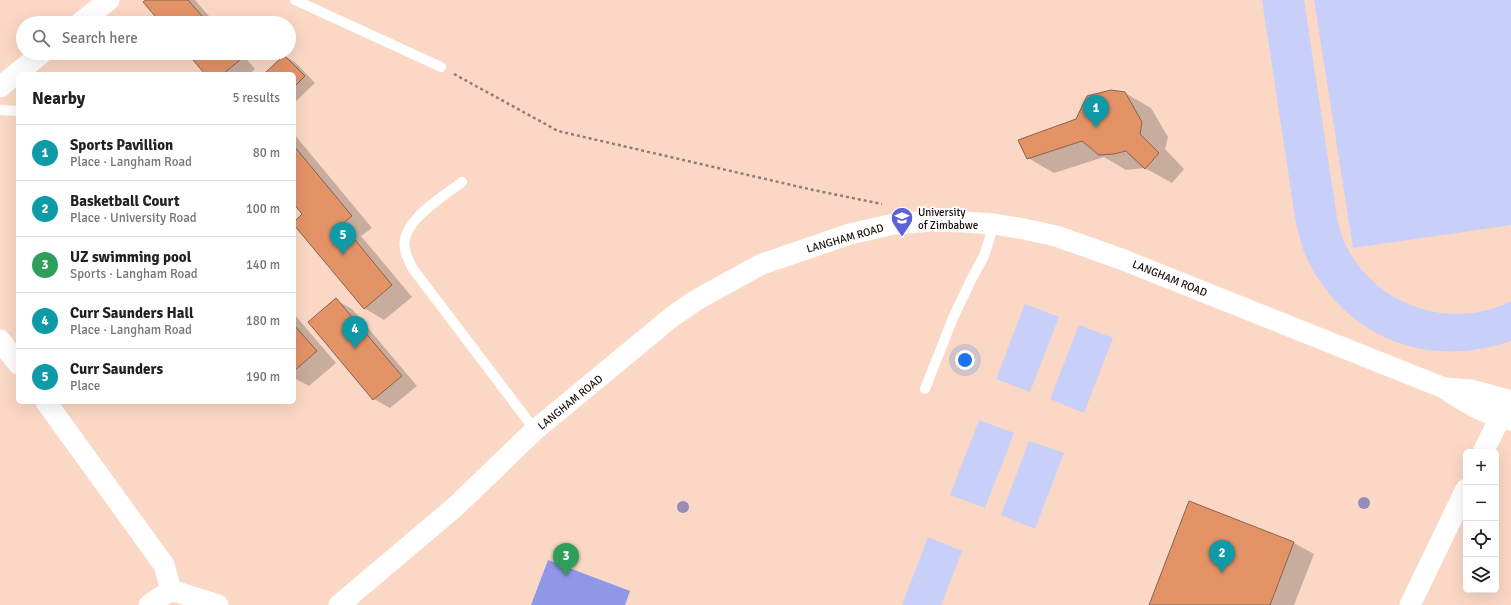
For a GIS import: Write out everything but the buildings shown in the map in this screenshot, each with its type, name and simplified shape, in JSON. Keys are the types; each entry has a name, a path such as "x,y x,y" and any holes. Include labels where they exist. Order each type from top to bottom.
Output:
{"street":[{"path":"89,16 109,0"},
{"path":"19,72 33,60"},
{"path":"0,87 16,74"},
{"name":"LANGHAM ROAD","path":"339,605 455,507 535,430 673,316 698,299 762,264 850,234 894,224 933,221 994,224 1056,236 1100,251 1444,388 1472,390 1507,410"},
{"path":"0,340 16,361"},
{"path":"47,404 164,565 171,590"},
{"path":"1486,449 1507,410"},
{"path":"1410,605 1463,495"},
{"path":"149,605 171,590"},
{"path":"171,590 218,605"}],"lane":[{"path":"295,0 441,67"},
{"path":"0,110 16,111"},
{"path":"462,182 416,218 405,237 405,249 413,269 535,430"},
{"path":"925,389 953,318 984,256 994,224"}],"path":[{"path":"441,67 558,131 813,190"}],"shaded area":[{"name":"University of Zimbabwe","path":"0,0 1511,0 1511,605 0,605"},
{"path":"1262,0 1304,0 1338,221 1348,249 1361,269 1378,286 1397,299 1419,308 1442,313 1465,314 1489,310 1511,301 1511,341 1481,349 1451,351 1422,349 1395,341 1369,329 1346,312 1326,290 1309,263 1302,247 1297,229"},
{"path":"1314,0 1511,0 1511,225 1353,248"},
{"path":"1025,304 1059,317 1030,392 996,379"},
{"path":"1079,325 1113,338 1084,413 1050,399"},
{"path":"979,420 1014,433 985,508 950,495"},
{"path":"1029,441 1064,453 1035,529 1001,515"},
{"path":"928,537 962,551 941,605 902,605"}],"water":[{"path":"548,560 630,591 625,605 531,605"}],"place":[{"name":"Sports Pavillion","path":"1096,128"},
{"name":"University of Zimbabwe","path":"902,238"},
{"name":"Curr Saunders","path":"343,255"},
{"name":"Curr Saunders Hall","path":"355,349"},
{"name":"Basketball Court","path":"1222,573"},
{"name":"UZ swimming pool","path":"566,576"}]}
